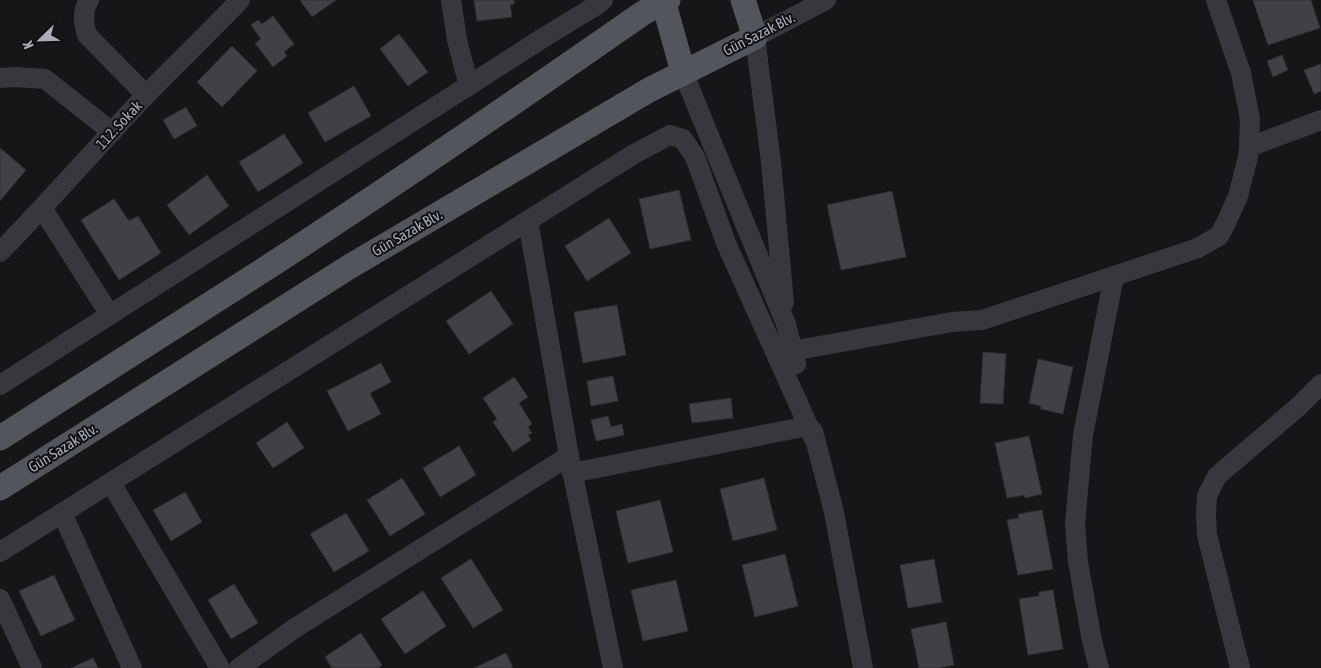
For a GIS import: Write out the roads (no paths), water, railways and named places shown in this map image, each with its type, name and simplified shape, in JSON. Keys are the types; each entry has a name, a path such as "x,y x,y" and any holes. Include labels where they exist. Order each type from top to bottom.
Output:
{"main road":[{"path":"743,0 754,36"},
{"path":"0,438 265,269 495,116 643,13 665,1 683,72"},
{"name":"Gün Sazak Blv.","path":"0,488 349,267 649,90 754,36"}],"street":[{"path":"89,0 84,16 87,35 146,95"},
{"name":"112. Sokak","path":"0,252 146,95 240,0"},
{"path":"451,0 457,40 469,86"},
{"path":"0,385 603,0"},
{"name":"Gün Sazak Blv.","path":"754,36 826,0"},
{"path":"792,351 952,322 982,320 1198,248 1219,236 1238,196 1248,157 1250,119 1241,73 1216,0"},
{"path":"754,36 771,162 786,324 812,434 834,512 863,668"},
{"path":"683,72 786,324"},
{"path":"0,78 45,79 112,132"},
{"path":"1249,147 1321,120"},
{"path":"0,552 634,154 670,135 683,139 695,157 726,243 812,434"},
{"path":"42,208 110,315"},
{"path":"528,220 571,464 614,668"},
{"path":"1099,668 1092,641 1078,562 1075,524 1083,434 1114,276"},
{"path":"1240,668 1207,535 1207,496 1217,476 1298,407 1321,384"},
{"path":"239,668 295,628 571,464 812,434"},
{"path":"111,483 220,668"},
{"path":"62,514 132,668"},
{"path":"0,599 32,668"}]}
